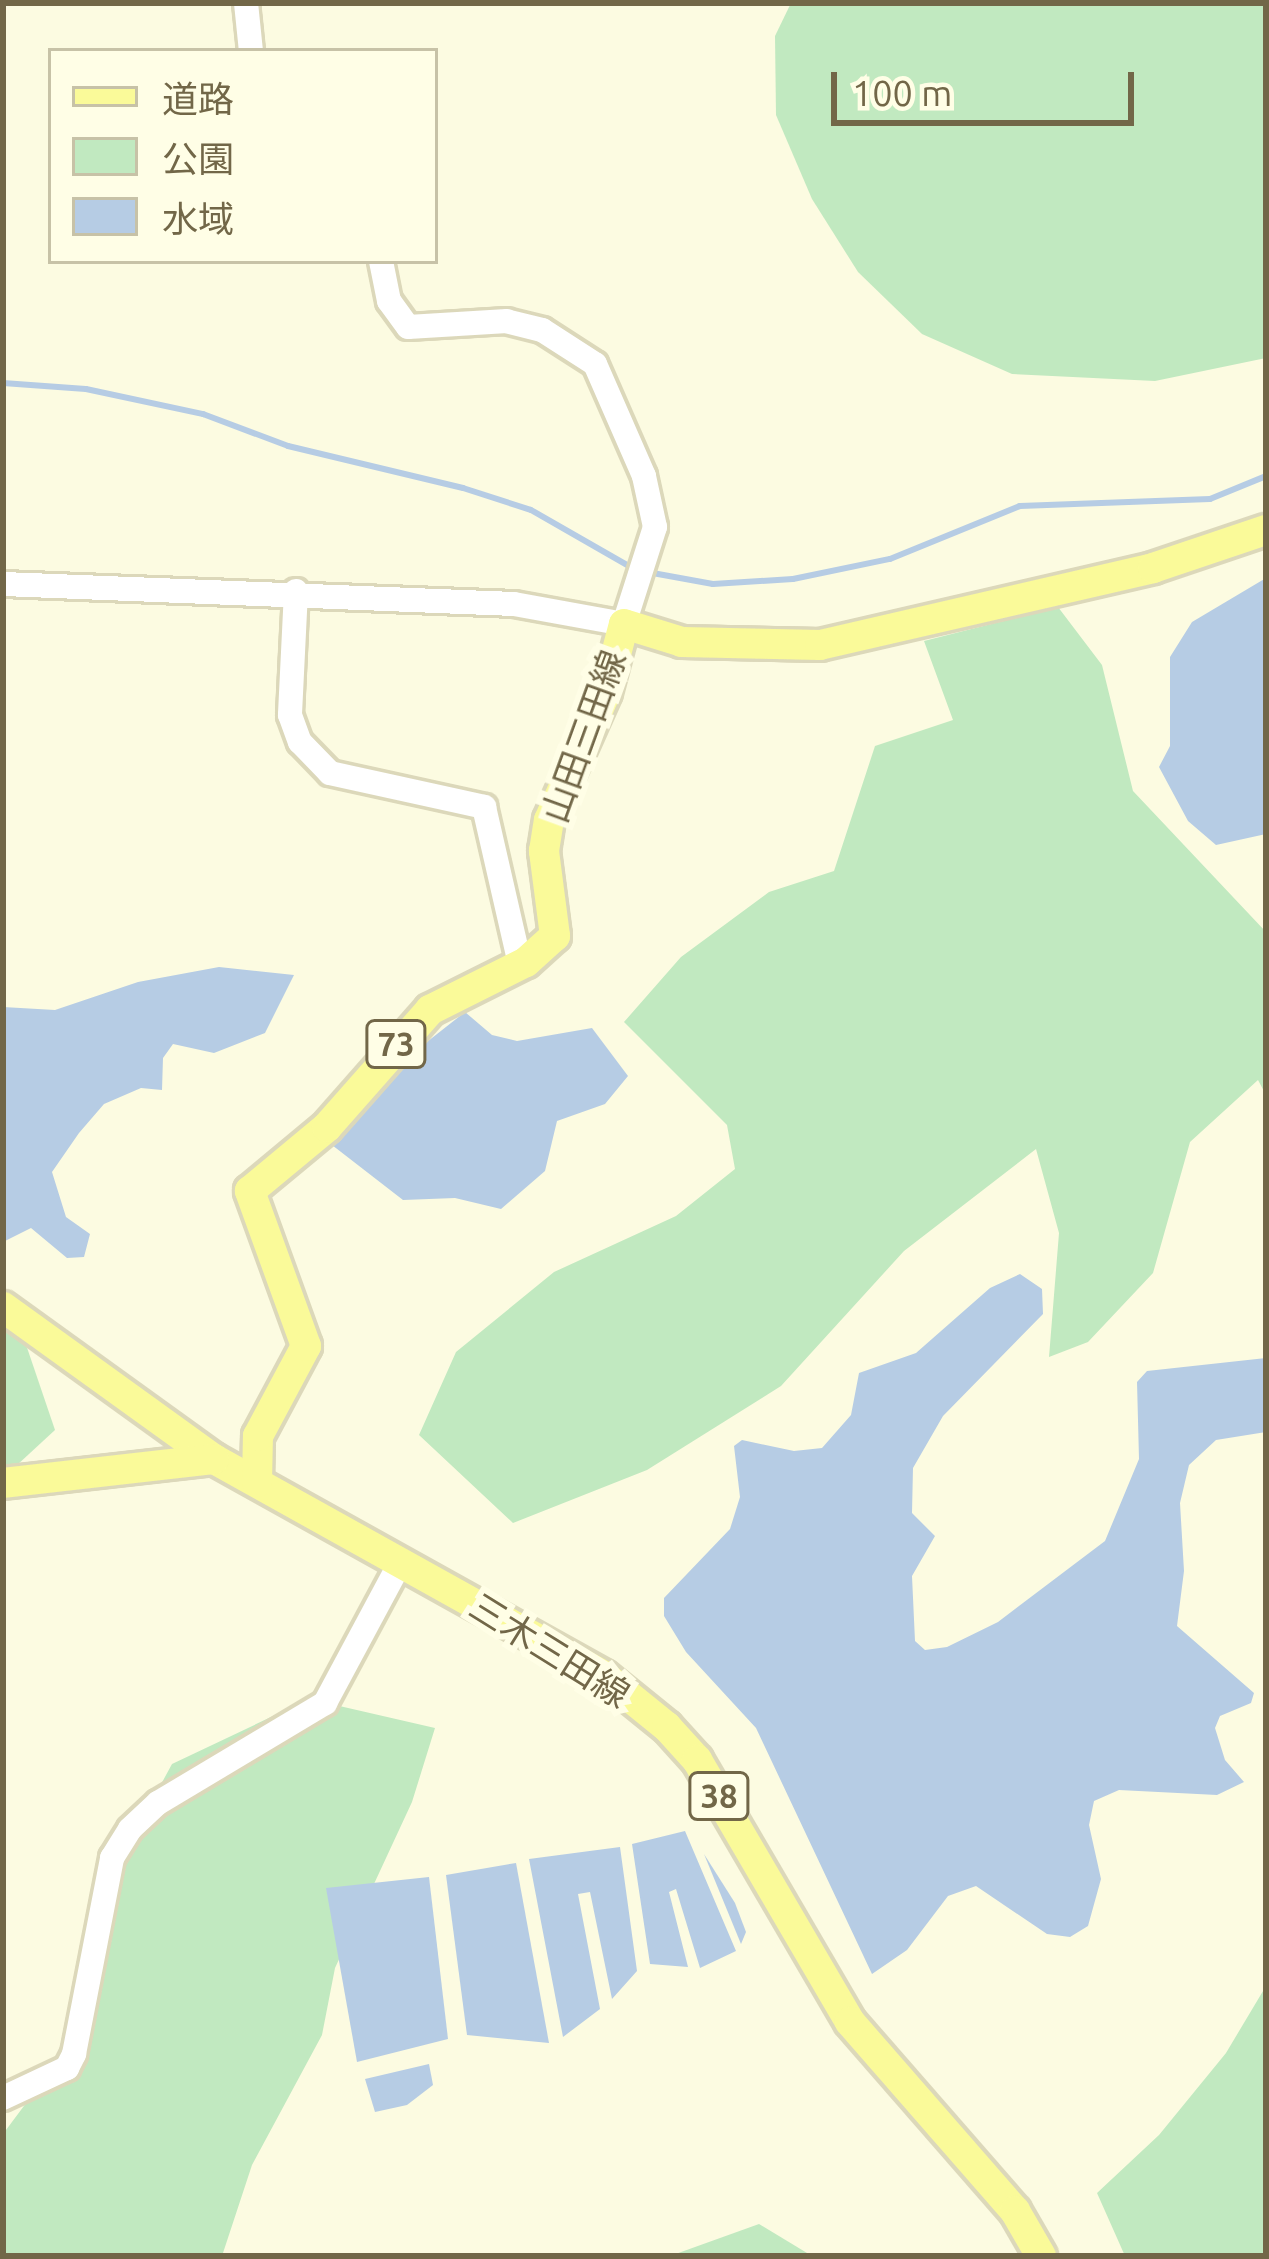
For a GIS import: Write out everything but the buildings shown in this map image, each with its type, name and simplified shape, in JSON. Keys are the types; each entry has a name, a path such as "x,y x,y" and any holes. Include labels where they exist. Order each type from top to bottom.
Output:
{"main road":[{"name":"山田三田線","path":"257,1482 258,1436 306,1346 250,1191 327,1127 430,1010 520,964 555,936 544,851 549,820 606,692 624,623 682,642 837,643 1153,568 1266,530"},
{"name":"三木三田線","path":"3,1307 214,1459 604,1676 667,1727 697,1760 850,2022 1016,2211 1041,2256"},
{"path":"3,1483 214,1459"}],"street":[{"path":"246,3 251,48"},
{"path":"3,584 296,591 514,604 624,623 655,526 644,476 595,364 575,346 507,321 408,328 394,314 382,264"},
{"path":"296,591 290,715 300,742 330,772 484,807 520,964"},
{"path":"3,2098 67,2068 74,2054 112,1858 130,1829 158,1803 325,1702 401,1561"}],"green space":[{"path":"791,3 1266,3 1266,358 1155,381 1012,374 922,334 858,272 812,199 776,115 775,36"},
{"path":"1058,607 1102,665 1133,791 1266,932 1266,1095 1258,1080 1190,1142 1153,1273 1088,1342 1049,1357 1059,1233 1036,1149 904,1251 781,1386 647,1470 513,1523 419,1435 456,1352 554,1272 676,1216 735,1169 727,1125 624,1022 681,957 769,892 834,871 875,746 953,720 924,641"},
{"path":"3,1320 19,1324 55,1430 3,1478"},
{"path":"309,1699 435,1728 412,1802 335,1968 322,2035 252,2165 222,2256 3,2256 3,2134 71,2043 108,1882 172,1764"},
{"path":"1266,1986 1266,2256 1125,2256 1097,2193 1159,2135 1226,2053"},
{"path":"759,2224 812,2256 670,2256"}],"water":[{"path":"1266,578 1266,834 1216,845 1188,821 1159,767 1170,746 1170,657 1192,622"},
{"path":"219,967 294,975 265,1033 214,1053 173,1044 163,1058 162,1090 141,1088 104,1104 79,1133 52,1172 66,1217 90,1234 84,1257 67,1258 31,1228 3,1242 3,1007 55,1010 138,982"},
{"path":"465,1012 492,1035 517,1041 592,1028 628,1076 605,1104 557,1121 545,1171 501,1209 455,1198 403,1200 332,1145 390,1071"},
{"path":"1020,1274 1042,1289 1043,1314 943,1416 913,1468 912,1513 935,1536 912,1576 915,1641 925,1650 947,1647 998,1622 1105,1541 1139,1459 1137,1382 1147,1371 1266,1358 1266,1432 1216,1440 1189,1465 1180,1503 1184,1571 1177,1626 1254,1693 1251,1703 1220,1716 1215,1728 1225,1760 1244,1782 1217,1795 1119,1790 1094,1801 1089,1825 1101,1879 1088,1926 1070,1937 1047,1934 976,1886 948,1896 907,1950 872,1974 756,1728 686,1652 664,1616 664,1598 730,1529 740,1497 734,1446 742,1440 794,1451 822,1448 851,1415 859,1373 916,1353 990,1288"},
{"path":"685,1831 736,1951 700,1968 676,1889 669,1892 688,1967 650,1964 632,1844"},
{"path":"620,1847 637,1971 612,1999 590,1892 578,1894 600,2009 563,2037 529,1859"},
{"path":"704,1854 735,1903 746,1932 741,1944"},
{"path":"516,1863 549,2043 467,2035 446,1875"},
{"path":"429,1877 448,2039 357,2062 326,1888"},
{"path":"429,2064 433,2085 407,2105 375,2112 365,2079"}],"waterway":[{"path":"3,383 86,389 203,414 288,446 463,488 531,510 634,569"},
{"path":"647,572 713,584 793,579 890,559 1020,506 1210,499 1266,476"}]}
